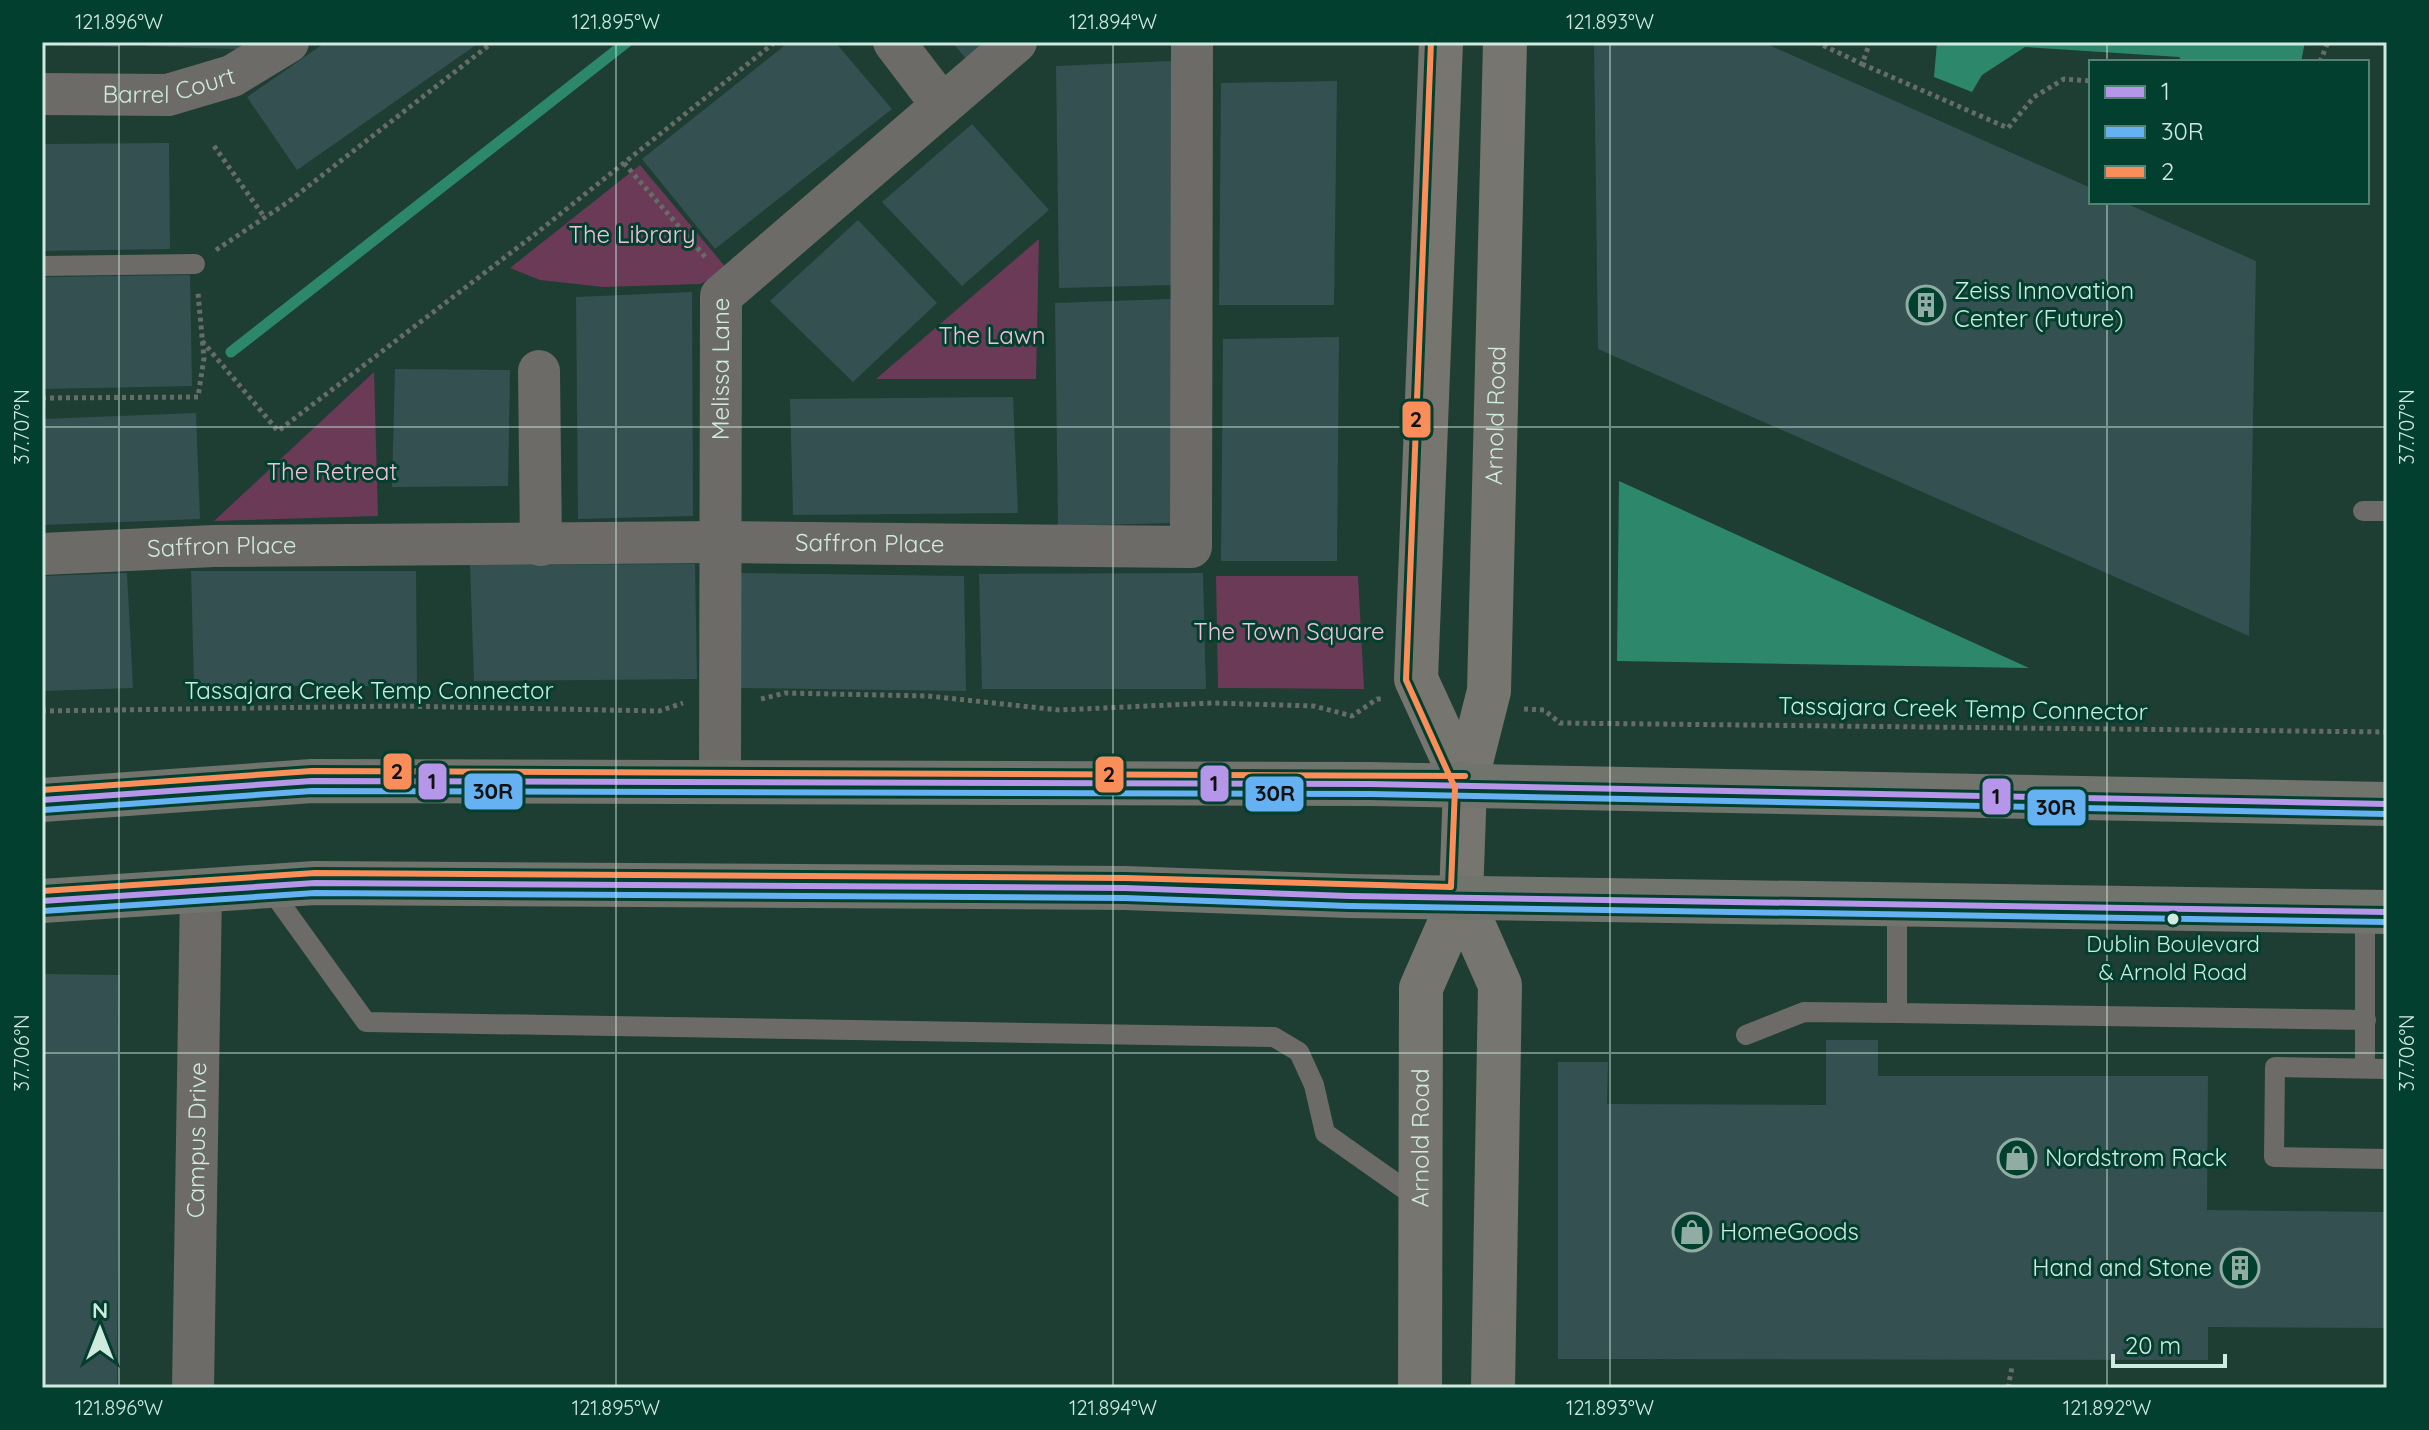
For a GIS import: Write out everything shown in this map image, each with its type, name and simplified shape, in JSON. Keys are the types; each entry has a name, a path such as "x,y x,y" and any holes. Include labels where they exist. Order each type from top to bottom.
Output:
{"main road":[{"path":"42,800 312,781 1465,786 2387,804"},
{"path":"42,901 331,883 1109,888 1349,896 2376,912"}],"street":[{"name":"Barrel Court","path":"42,94 168,95 232,76 288,42"},
{"path":"894,42 942,105"},
{"name":"Melissa Lane","path":"720,783 721,296 1016,42"},
{"name":"Saffron Place","path":"42,554 214,546 720,542 1191,547 1192,42"},
{"name":"Arnold Road","path":"1441,42 1416,679 1465,786"},
{"name":"Arnold Road","path":"1420,1388 1421,988 1461,897 1465,786 1489,691 1505,42"},
{"path":"539,371 541,545"},
{"name":"Campus Drive","path":"193,1388 201,891"},
{"name":"Arnold Road","path":"1461,897 1500,985 1493,1388"}],"lane":[{"path":"42,266 195,264"},
{"path":"2363,511 2387,511"},
{"path":"268,886 366,1022 1274,1037 1299,1052 1314,1085 1325,1133 1420,1200"},
{"path":"1897,904 1897,1013"},
{"path":"2365,1068 2376,912"},
{"path":"1746,1035 1804,1012 2366,1020"},
{"path":"2387,1069 2275,1067 2274,1157 2387,1159"}],"path":[{"path":"42,398 198,397 204,358 195,264 265,218 493,42"},
{"path":"202,341 278,431 775,42"},
{"path":"1816,42 2008,128 2034,97 2064,79 2089,81"},
{"path":"1862,64 1870,42"},
{"path":"214,146 265,218"},
{"path":"624,163 731,288"},
{"path":"760,699 785,693 928,696 1059,710 1227,704 1314,706 1352,716 1377,699"},
{"name":"Tassajara Creek Temp Connector","path":"42,711 399,706 659,711 694,699"},
{"name":"Tassajara Creek Temp Connector","path":"1544,710 1560,723 2387,732"},
{"path":"2008,1388 2012,1367"}],"green space":[{"name":"The Library","path":"640,165 728,270 700,284 603,287 540,280 510,268"},
{"name":"The Lawn","path":"1039,239 1036,379 876,379"},
{"name":"The Retreat","path":"374,372 378,516 214,521"},
{"name":"The Town Square","path":"1216,576 1358,576 1364,689 1218,688"}],"shaded area":[{"path":"1937,42 2305,42 2301,60 2181,60 2179,57 2025,47 1982,75 1972,92 1934,77"},
{"path":"1619,481 2029,668 1617,661"}],"building":[{"path":"42,42 119,42 119,47 42,45"},
{"path":"147,42 266,42 266,50 147,46"},
{"path":"326,42 474,42 476,45 297,170 247,97"},
{"path":"789,42 835,42 892,109 715,249 642,159"},
{"path":"952,42 989,42 967,60"},
{"name":"Zeiss Innovation Center (Future)","path":"1594,42 1762,42 2089,187 2089,204 2128,204 2256,261 2249,636 1598,349"},
{"path":"1172,61 1175,285 1059,288 1056,66"},
{"path":"1337,81 1334,305 1219,305 1221,83"},
{"path":"972,124 1049,210 962,286 882,202"},
{"path":"169,143 170,249 42,251 42,144"},
{"path":"858,220 937,303 853,382 770,301"},
{"path":"190,275 192,386 42,389 42,277"},
{"path":"692,292 693,516 578,519 576,297"},
{"path":"1171,299 1174,523 1058,526 1055,303"},
{"path":"1339,337 1337,561 1221,561 1223,339"},
{"path":"395,369 510,370 508,486 392,487"},
{"path":"1013,397 1018,513 793,515 790,399"},
{"path":"196,413 200,519 42,525 42,419"},
{"path":"695,564 697,679 474,681 470,565"},
{"path":"191,571 416,571 417,686 194,686"},
{"path":"127,573 133,688 42,691 42,576"},
{"path":"741,573 964,576 966,691 741,688"},
{"path":"1203,573 1206,689 982,689 979,574"},
{"path":"42,974 120,975 117,1388 42,1388"},
{"path":"1826,1040 1878,1040 1878,1076 2208,1076 2207,1210 2387,1212 2387,1328 2208,1327 2208,1360 1558,1359 1558,1062 1608,1062 1607,1104 1826,1105"}],"waterway":[{"path":"231,352 627,42"}],"transit line":[{"name":"2","path":"42,891 315,873 1125,878 1451,887 1455,788 1406,680 1431,42"},
{"name":"2","path":"42,790 312,771 1465,776"},
{"name":"1","path":"42,800 312,781 1370,784 2387,804"},
{"name":"30R","path":"43,810 312,791 1370,794 2387,814"},
{"name":"1","path":"42,901 315,883 1125,888 1349,896 2387,912"},
{"name":"30R","path":"43,911 315,893 1125,898 1349,906 2387,922"}],"place":[{"name":"Zeiss Innovation Center (Future)","path":"1926,305"},
{"name":"Dublin Boulevard & Arnold Road","path":"2173,919"},
{"name":"Nordstrom Rack","path":"2017,1158"},
{"name":"HomeGoods","path":"1692,1232"},
{"name":"Hand and Stone","path":"2240,1268"}]}
